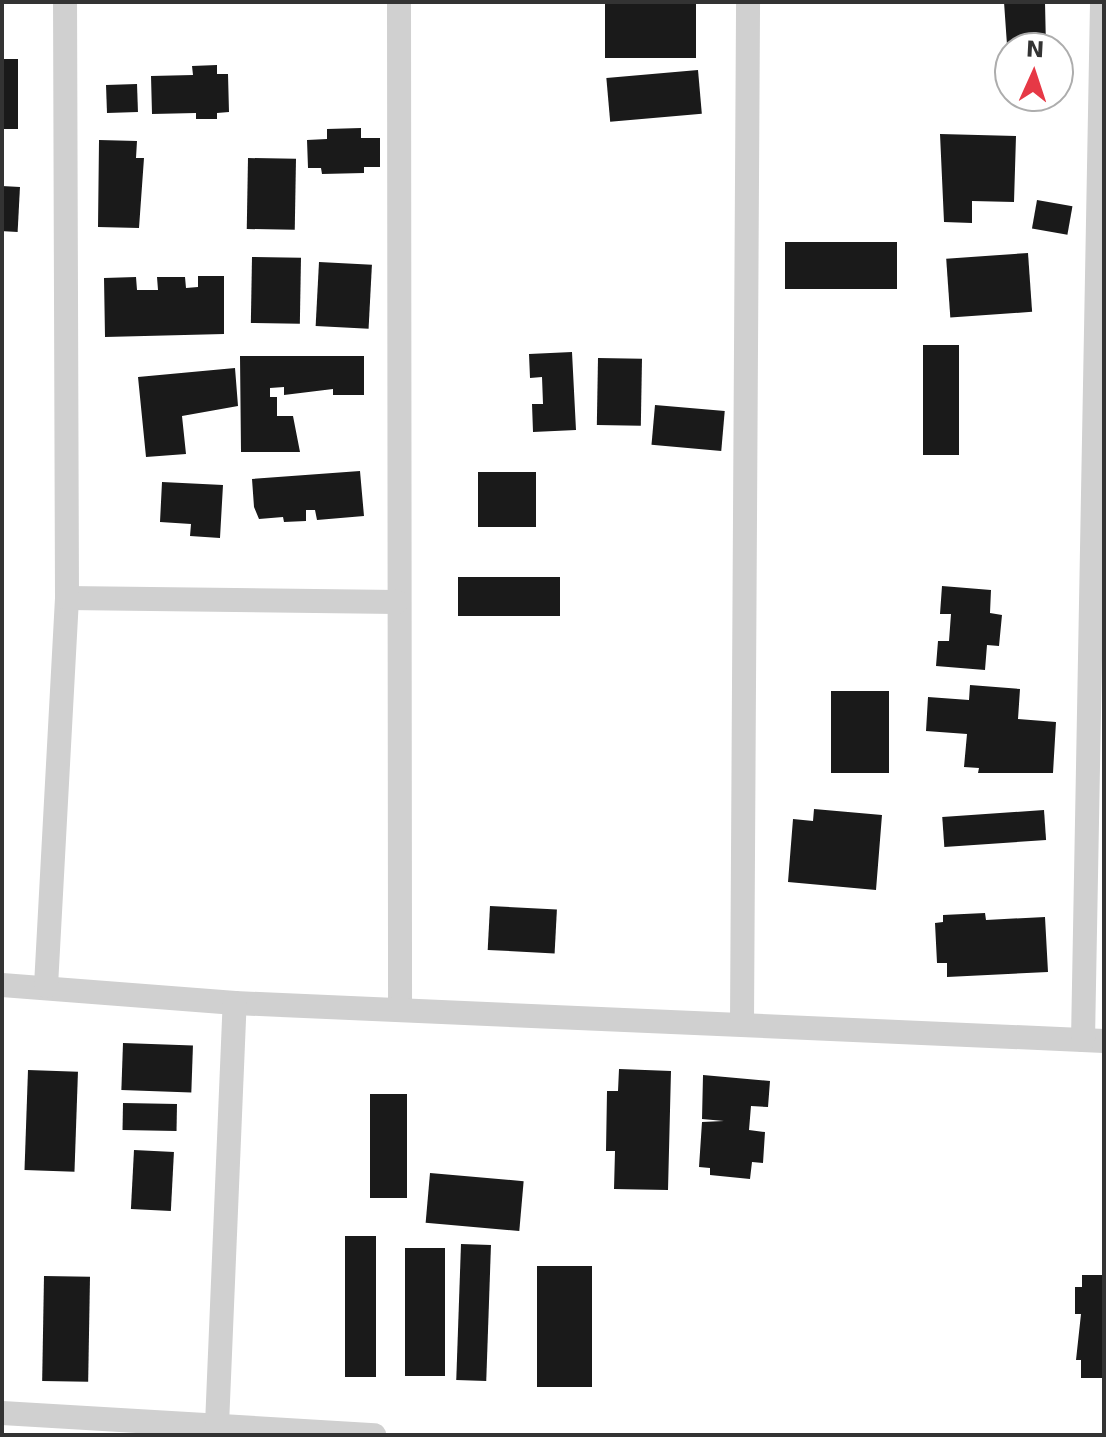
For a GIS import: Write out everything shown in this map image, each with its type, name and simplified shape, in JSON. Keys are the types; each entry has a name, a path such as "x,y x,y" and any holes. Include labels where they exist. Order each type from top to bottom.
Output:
{"street":[{"path":"46,986 67,598 65,2"},
{"path":"399,2 397,602 400,1006"},
{"path":"742,1023 748,2"},
{"path":"2,985 235,1003 400,1006 1094,1041 1102,2"},
{"path":"67,598 397,602"},
{"path":"217,1425 235,1003"},
{"path":"2,1413 374,1435"}],"building":[{"path":"605,2 696,2 696,58 605,58"},
{"path":"1004,2 1045,2 1046,32 1006,32"},
{"path":"2,59 18,59 18,129 2,129"},
{"path":"217,65 217,74 228,74 229,112 217,113 217,119 196,119 196,113 152,114 151,76 193,75 192,66"},
{"path":"698,70 702,114 610,122 606,78"},
{"path":"137,84 138,112 107,113 106,85"},
{"path":"361,128 361,138 380,138 380,167 364,167 364,173 322,174 321,168 308,168 307,140 327,139 327,129"},
{"path":"940,134 1016,136 1014,202 972,201 972,223 944,222"},
{"path":"99,140 137,141 136,158 144,158 139,228 98,227"},
{"path":"248,158 296,159 295,230 247,229"},
{"path":"2,186 20,187 18,232 2,231"},
{"path":"1037,200 1072,206 1067,235 1032,229"},
{"path":"785,242 897,242 897,289 785,289"},
{"path":"1028,253 1032,312 950,318 946,259"},
{"path":"252,257 301,258 300,324 251,323"},
{"path":"319,262 372,265 369,329 316,326"},
{"path":"198,276 224,276 224,334 105,337 104,278 136,277 137,290 158,290 157,277 185,277 186,288 198,287"},
{"path":"923,345 959,345 959,455 923,455"},
{"path":"572,352 576,430 533,432 532,404 543,404 542,377 530,378 529,354"},
{"path":"240,356 364,356 364,395 333,395 333,389 284,395 284,387 270,388 270,397 277,397 277,416 293,416 300,452 241,452"},
{"path":"598,358 642,359 641,426 597,425"},
{"path":"235,368 238,406 182,416 186,454 146,457 138,377"},
{"path":"655,405 725,411 721,451 652,445"},
{"path":"360,471 364,516 317,520 315,510 306,510 306,521 284,522 283,517 259,519 254,507 252,479"},
{"path":"478,472 536,472 536,527 478,527"},
{"path":"162,482 223,485 220,538 190,536 191,524 160,522"},
{"path":"458,577 560,577 560,616 458,616"},
{"path":"942,586 991,590 990,613 1002,615 999,646 987,645 985,670 936,666 938,641 949,641 951,614 940,614"},
{"path":"970,685 1020,689 1018,719 1056,722 1053,773 978,773 979,768 964,767 967,734 926,731 928,697 969,700"},
{"path":"831,691 889,691 889,773 831,773"},
{"path":"814,809 882,815 876,890 788,882 793,819 813,821"},
{"path":"1044,810 1046,840 944,847 942,817"},
{"path":"490,906 557,910 555,953 488,950"},
{"path":"985,913 986,920 1045,917 1048,972 947,977 947,963 937,963 935,923 943,922 943,915"},
{"path":"123,1043 193,1045 191,1092 121,1090"},
{"path":"619,1069 671,1071 668,1190 614,1189 615,1151 606,1151 607,1091 618,1091"},
{"path":"28,1070 78,1072 74,1172 25,1170"},
{"path":"703,1075 770,1081 768,1107 751,1106 749,1130 765,1132 763,1163 752,1162 750,1179 710,1175 710,1168 699,1167 702,1122 724,1121 702,1119"},
{"path":"370,1094 407,1094 407,1198 370,1198"},
{"path":"123,1103 177,1104 177,1131 123,1130"},
{"path":"134,1150 174,1152 171,1211 131,1209"},
{"path":"430,1173 524,1181 519,1231 426,1223"},
{"path":"345,1236 376,1236 376,1377 345,1377"},
{"path":"461,1244 491,1245 486,1381 456,1380"},
{"path":"405,1248 445,1248 445,1376 405,1376"},
{"path":"537,1266 592,1266 592,1387 537,1387"},
{"path":"1082,1275 1104,1275 1104,1378 1081,1378 1081,1360 1076,1360 1081,1314 1075,1314 1075,1287 1082,1287"},
{"path":"44,1276 90,1277 88,1382 42,1381"}]}
